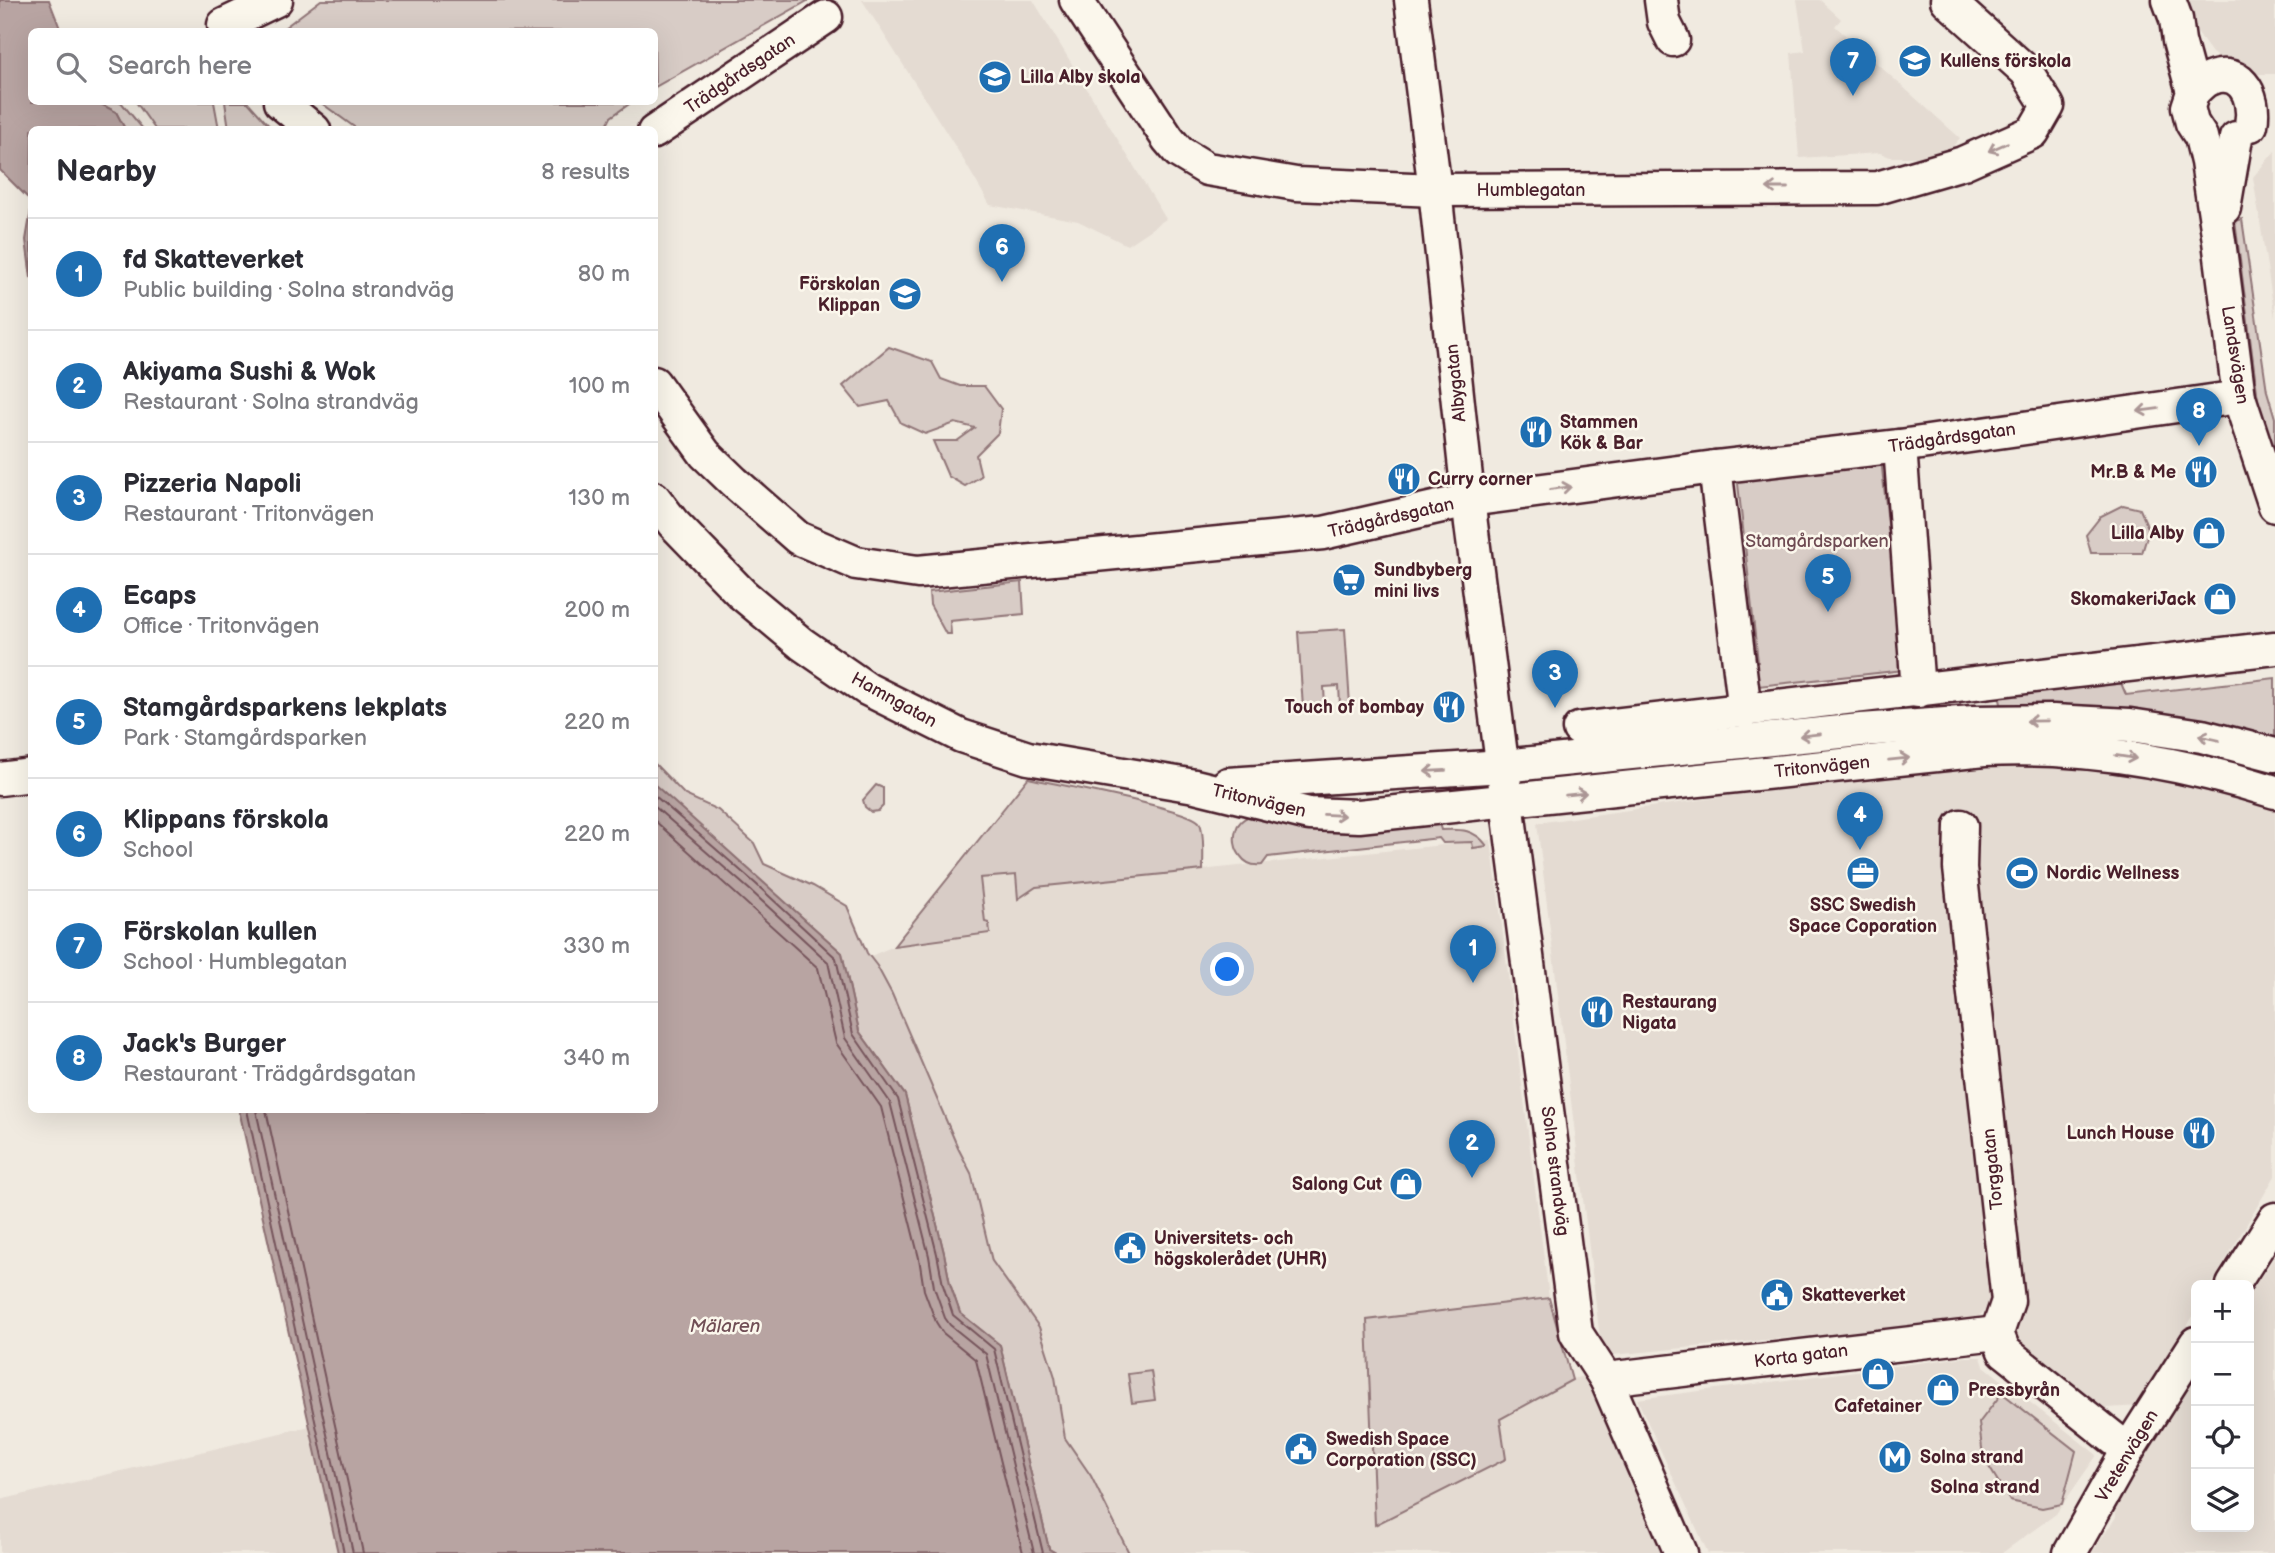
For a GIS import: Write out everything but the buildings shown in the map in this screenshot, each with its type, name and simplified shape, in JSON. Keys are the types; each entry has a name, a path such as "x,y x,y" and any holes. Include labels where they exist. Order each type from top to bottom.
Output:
{"street":[{"path":"220,18 276,0"},
{"name":"Humblegatan","path":"1076,0 1168,139 1179,152 1207,169 1296,184 1435,190 1877,188 1963,163 2033,132 2048,106 2026,71 1947,0"},
{"name":"Albygatan","path":"1411,0 1503,766"},
{"path":"1661,0 1664,22 1673,40"},
{"name":"Landsvägen","path":"2173,10 2203,55 2248,84 2252,101 2254,125 2231,162 2219,241"},
{"name":"Landsvägen","path":"2173,10 2193,92 2188,107 2192,123 2201,137 2219,241 2239,397 2275,506"},
{"name":"Trädgårdsgatan","path":"658,129 827,17"},
{"path":"2193,92 2206,81 2248,84"},
{"path":"284,105 309,126"},
{"path":"2201,137 2225,141 2254,125"},
{"name":"Trädgårdsgatan","path":"658,389 705,454 798,538 856,563 918,572 1324,533 1469,500 1715,467 1900,446 2239,397"},
{"path":"1900,446 1918,691"},
{"path":"1715,467 1745,711"},
{"name":"Hamngatan","path":"658,503 673,523 742,594 802,644 867,689 961,736 1028,758 1195,786"},
{"path":"1578,729 2275,648"},
{"name":"Tritonvägen","path":"1195,786 1503,766 1861,730 1974,722 2053,721 2130,725 2202,736 2275,755"},
{"name":"Tritonvägen","path":"1195,786 1309,814 1359,816 2018,748 2126,756 2196,769 2275,792"},
{"name":"Solna strandväg","path":"1503,766 1576,1333 1606,1379 1681,1553"},
{"path":"0,779 28,776"},
{"name":"Torggatan","path":"1961,826 1960,868 2008,1301 1997,1333"},
{"path":"2236,1280 2275,1219"},
{"path":"1997,1333 2004,1352 2128,1450"},
{"name":"Korta gatan","path":"1606,1379 1997,1333"},
{"name":"Vretenvägen","path":"2044,1553 2076,1543 2128,1450 2191,1351"}],"shaded area":[{"name":"Lilla Alby skola","path":"862,0 1033,0 1166,219 1127,245 1078,221 990,205"},
{"path":"1797,0 1820,0 1841,19 1835,26 1960,138 1944,157 1890,157 1880,153 1799,158 1791,53 1805,51"},
{"path":"2181,0 2275,0 2275,74 2252,74 2236,70 2212,53 2196,31"},
{"path":"2275,151 2275,318 2253,177"},
{"path":"2020,760 2167,775 2275,810 2275,1176 2214,1280 2191,1280 2191,1320 2141,1406 2106,1408 2008,1338 1993,1296 1988,1307 1977,1318 1960,1321 1613,1355 1600,1338 1537,823 1946,765"},
{"path":"1491,840 1549,1298 1572,1379 1584,1376 1598,1391 1666,1553 1056,1553 1000,1345 960,1313 950,1284 905,1095 859,1031 845,967 894,946 989,933 985,923 980,878 1016,875 1018,899 1036,887"},
{"path":"2275,1256 2275,1553 2092,1553 2116,1517 2115,1504 2191,1385 2191,1532 2254,1532 2254,1288"},
{"path":"1981,1357 1984,1366 2097,1455 2056,1514 2002,1553 1708,1553 1637,1399"},
{"path":"310,1426 338,1553 0,1553 0,1500"}],"green space":[{"path":"321,0 809,0 658,85 658,28 284,28"},
{"path":"103,105 123,105 141,126 123,126 116,112"},
{"path":"138,105 215,105 218,126 153,126"},
{"path":"225,105 251,105 269,126 229,126"},
{"path":"324,105 628,105 611,117 606,126 353,126"},
{"path":"2242,219 2267,391 2275,418 2275,460 2258,400 2235,221"},
{"path":"889,347 932,362 941,379 960,386 984,386 1001,409 998,433 976,455 981,476 965,486 948,476 933,441 957,441 975,428 955,423 925,434 901,423 889,401 860,407 843,386"},
{"name":"Stamgårdsparken","path":"1881,459 1904,670 1749,687 1746,664 1758,662 1737,475"},
{"path":"2123,505 2140,509 2149,530 2142,553 2091,553 2086,535 2101,516"},
{"path":"1022,582 1024,614 950,621 951,634 946,634 930,605 929,592"},
{"path":"1345,629 1350,705 1340,705 1339,686 1324,687 1325,707 1303,708 1298,632"},
{"path":"2275,678 2275,743 2053,707 2001,704 1999,694 2121,683 2126,695"},
{"path":"658,767 685,795 718,810 754,843 764,864 813,886 847,906 867,953 892,994 971,1173 992,1261 1039,1327 1055,1377 1065,1438 1091,1476 1129,1553 1056,1553 1049,1549 1000,1345 960,1313 950,1284 905,1095 859,1031 842,953 658,789"},
{"path":"1028,778 1189,816 1201,826 1203,870 1036,887 1018,899 1016,875 980,878 985,922 989,923 990,933 894,946"},
{"path":"876,785 883,788 883,806 878,811 871,812 865,807 863,800"},
{"path":"1252,814 1439,823 1441,830 1467,831 1478,836 1487,846 1473,848 1472,842 1443,843 1439,838 1268,857 1262,865 1255,865 1244,860 1235,843 1238,824"},
{"path":"1549,1298 1572,1380 1500,1419 1506,1459 1375,1525 1367,1320"},
{"path":"1151,1371 1155,1400 1132,1403 1128,1374"},
{"path":"2002,1393 2076,1451 2062,1504 2042,1508 2010,1501 1983,1457 1979,1423"}],"water":[{"path":"0,0 49,0 60,28 28,28 28,105 103,105 116,112 123,126 28,126 28,198 0,170"},
{"name":"Mälaren","path":"658,788 842,953 859,1031 905,1095 950,1284 960,1313 1000,1345 1049,1549 1056,1553 338,1553 240,1113 658,1113"}],"place":[{"name":"Kullens förskola","path":"1915,61"},
{"name":"Lilla Alby skola","path":"995,77"},
{"name":"Förskolan kullen","path":"1853,96"},
{"name":"Klippans förskola","path":"1002,282"},
{"name":"Förskolan Klippan","path":"905,294"},
{"name":"Stammen Kök & Bar","path":"1536,432"},
{"name":"Jack's Burger","path":"2199,446"},
{"name":"Mr.B & Me","path":"2201,472"},
{"name":"Curry corner","path":"1404,479"},
{"name":"Lilla Alby","path":"2209,533"},
{"name":"Sundbyberg mini livs","path":"1349,580"},
{"name":"SkomakeriJack","path":"2220,599"},
{"name":"Stamgårdsparkens lekplats","path":"1828,612"},
{"name":"Touch of bombay","path":"1449,707"},
{"name":"Pizzeria Napoli","path":"1555,708"},
{"name":"Ecaps","path":"1860,850"},
{"name":"SSC Swedish Space Coporation","path":"1863,873"},
{"name":"Nordic Wellness","path":"2022,873"},
{"name":"fd Skatteverket","path":"1473,983"},
{"name":"Restaurang Nigata","path":"1597,1012"},
{"name":"Lunch House","path":"2199,1133"},
{"name":"Akiyama Sushi & Wok","path":"1472,1178"},
{"name":"Salong Cut","path":"1406,1184"},
{"name":"Universitets- och högskolerådet (UHR)","path":"1130,1248"},
{"name":"Skatteverket","path":"1777,1295"},
{"name":"Cafetainer","path":"1878,1374"},
{"name":"Pressbyrån","path":"1943,1390"},
{"name":"Swedish Space Corporation (SSC)","path":"1301,1449"},
{"name":"Solna strand","path":"1895,1457"}],"district":[{"name":"Solna strand","path":"1985,1487"}]}
